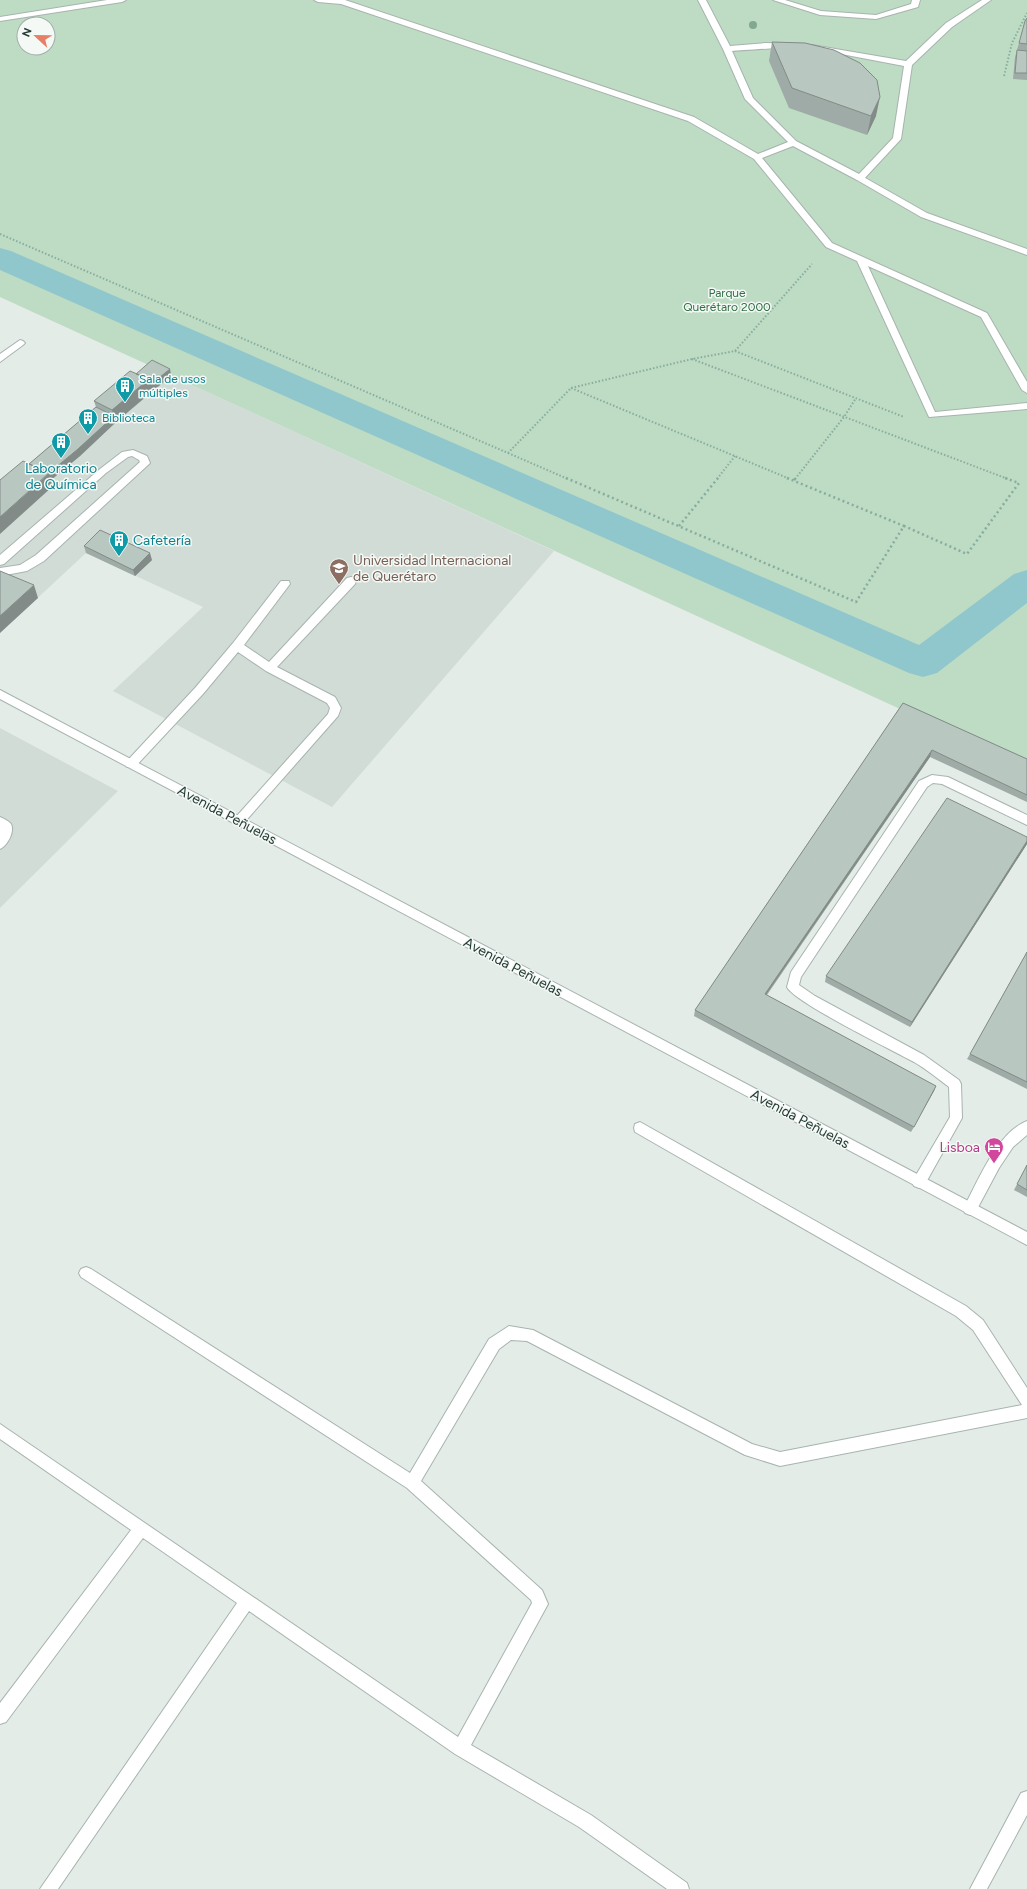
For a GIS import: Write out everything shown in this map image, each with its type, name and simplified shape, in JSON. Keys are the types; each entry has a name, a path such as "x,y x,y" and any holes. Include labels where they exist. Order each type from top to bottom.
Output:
{"street":[{"path":"0,19 122,0"},
{"path":"318,0 342,2 691,118 757,157 829,245 861,261 984,314 1027,390"},
{"path":"702,0 727,49 749,99 793,143 860,178 924,215 1027,252"},
{"path":"777,0 820,13 876,17 915,5 916,0"},
{"path":"860,178 897,138 908,64 949,25 986,0"},
{"path":"727,49 766,45 820,47 908,64"},
{"path":"757,157 793,143"},
{"path":"861,261 932,416 1027,406"},
{"path":"0,359 20,343"},
{"path":"0,561 103,471 125,454 133,453 144,458 145,463 40,558 23,568 0,572"},
{"path":"270,668 351,581"},
{"path":"131,764 199,691 237,646 285,584"},
{"path":"237,646 270,668 331,700 336,708 333,716 239,821"},
{"name":"Avenida Peñuelas","path":"0,694 1027,1239"},
{"path":"919,1182 956,1118 955,1084 920,1059 811,1000 793,987 795,976 923,784 932,779 944,780 1027,820"},
{"path":"0,822 6,826 3,841 0,844"},
{"path":"970,1209 994,1164 1008,1142 1027,1126"},
{"path":"640,1128 961,1310 978,1325 1027,1400"},
{"path":"86,1274 412,1483 537,1595 540,1604 461,1748"},
{"path":"412,1483 494,1344 509,1333 528,1335 750,1450 780,1459 1027,1411"},
{"path":"0,1431 461,1748 585,1821 681,1889"},
{"path":"0,1716 141,1528"},
{"path":"48,1889 247,1601"},
{"path":"978,1889 1027,1799"}],"path":[{"path":"1004,76 1007,55 1015,32 1027,13"},
{"path":"0,234 508,454 856,602 904,526"},
{"path":"735,351 829,245"},
{"path":"508,454 571,388 692,359 735,351 903,418 932,416"},
{"path":"571,388 904,526 967,554 1019,483 692,359"},
{"path":"794,480 844,417 856,398"},
{"path":"679,526 735,456"}],"shaded area":[{"name":"Universidad Internacional de Querétaro","path":"153,367 554,551 332,807 113,691 203,607 86,553 0,633 0,497"},
{"path":"0,728 118,791 0,908"}],"green space":[{"name":"Parque Querétaro 2000","path":"0,0 1027,0 1027,767 0,297"}],"building":[{"path":"1027,18 1027,44 1019,43 1025,21"},
{"path":"772,42 805,43 834,50 860,63 877,80 880,97 871,116 792,88"},
{"path":"1017,50 1027,51 1027,73 1015,73"},
{"path":"152,360 170,369 150,385 149,379 136,374"},
{"path":"130,371 149,379 112,410 94,401"},
{"path":"96,407 114,416 78,449 49,473 29,464"},
{"path":"23,461 49,473 0,517 0,480"},
{"name":"Cafetería","path":"100,530 150,553 133,570 84,546"},
{"path":"0,571 34,585 0,616"},
{"path":"903,703 1027,759 1027,795 932,750 765,994 936,1086 914,1127 695,1010"},
{"path":"947,798 1027,837 1027,841 912,1022 826,976"},
{"path":"1027,952 1027,1082 970,1054"},
{"path":"1027,1165 1027,1190 1017,1184"}],"waterway":[{"path":"0,258 923,663 1027,583"}],"place":[{"name":"Sala de usos múltiples","path":"125,403"},
{"name":"Biblioteca","path":"88,435"},
{"name":"Laboratorio de Química","path":"61,459"},
{"name":"Cafetería","path":"119,557"},
{"name":"Universidad Internacional de Querétaro","path":"339,585"},
{"name":"Lisboa","path":"994,1164"}]}
